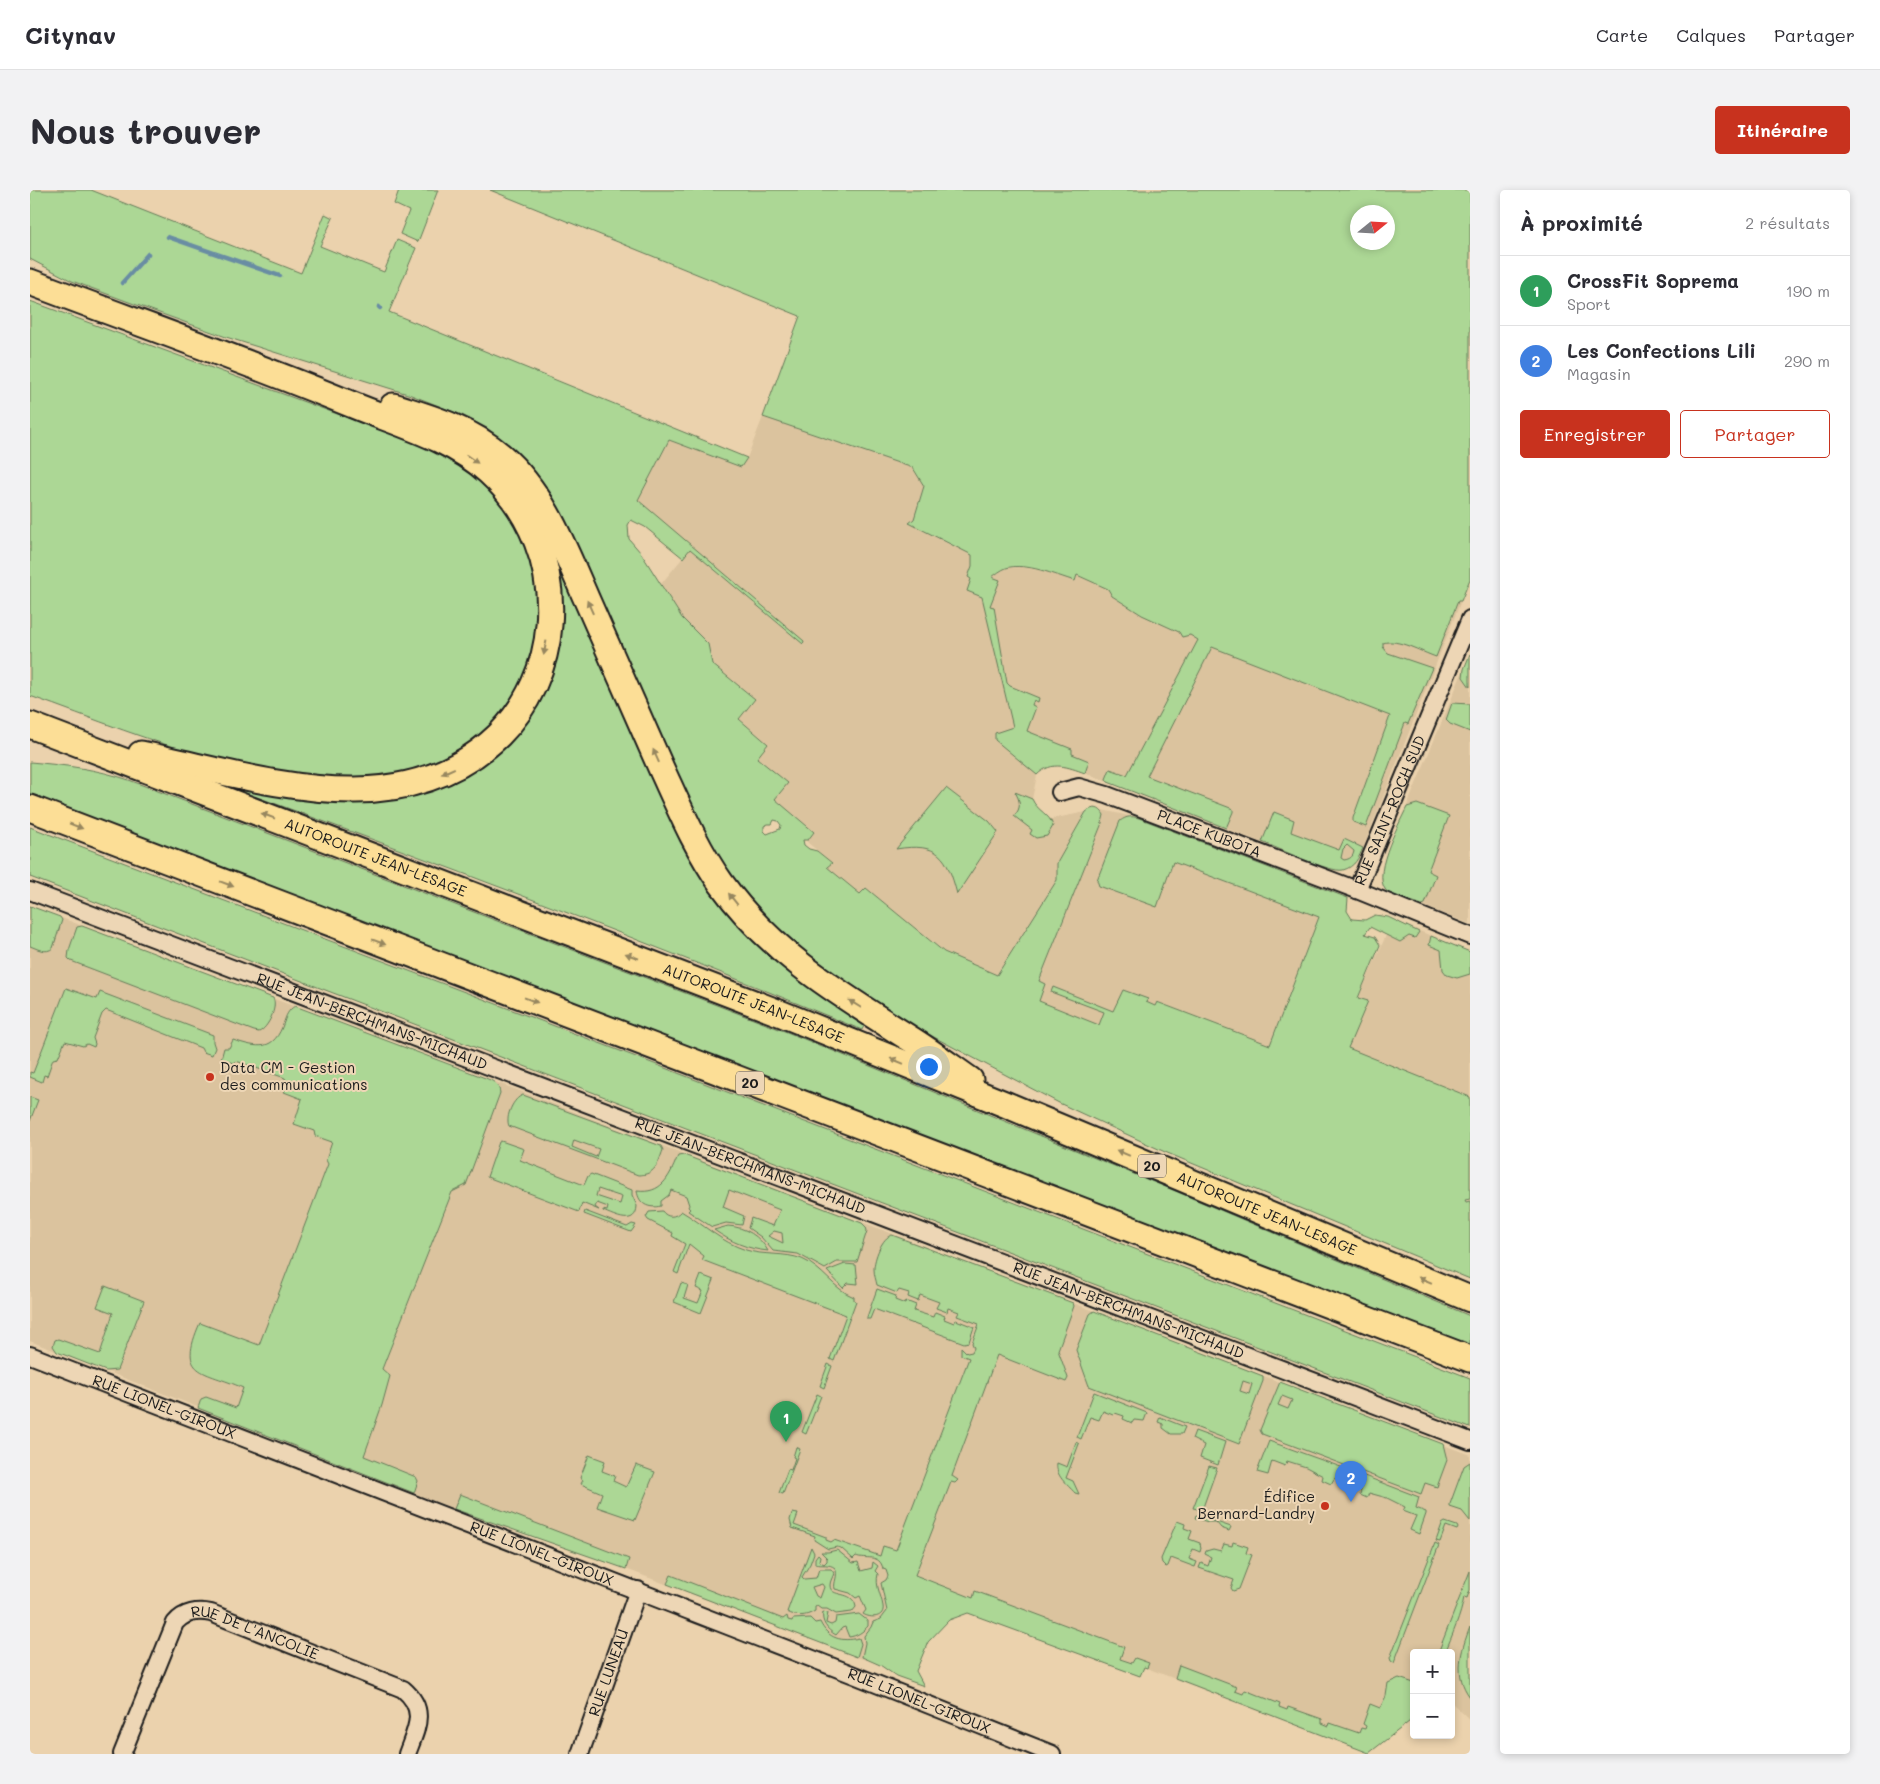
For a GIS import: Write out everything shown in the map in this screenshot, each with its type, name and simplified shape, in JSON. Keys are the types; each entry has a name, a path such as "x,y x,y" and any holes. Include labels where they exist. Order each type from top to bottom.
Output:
{"highway":[{"path":"30,282 264,368 461,451 498,481 524,515 537,540 544,564 549,595 549,621 542,665 532,689 518,712 503,731 472,757 452,769 428,779 380,789 324,789 274,782 70,740"},
{"path":"264,368 441,420 475,437 513,467 533,491 548,516 690,829 710,866 732,897 767,937 808,972 911,1039 1007,1105"},
{"name":"AUTOROUTE JEAN-LESAGE","path":"30,725 773,1011 1007,1105 1470,1299"},
{"name":"20","path":"30,808 1470,1359"}],"street":[{"name":"RUE SAINT-ROCH SUD","path":"1470,619 1357,890 1470,936"},
{"name":"PLACE KUBOTA","path":"1060,792 1073,788 1089,789 1357,890"},
{"name":"RUE JEAN-BERCHMANS-MICHAUD","path":"30,891 1470,1441"},
{"name":"RUE LIONEL-GIROUX","path":"30,1355 638,1590 1052,1754"},
{"name":"RUE LUNEAU","path":"580,1754 638,1590"},
{"name":"RUE DE L'ANCOLIE","path":"125,1753 175,1623 183,1616 196,1611 203,1611 403,1689 412,1698 419,1712 407,1754"}],"shaded area":[{"path":"763,417 913,468 924,486 914,519 909,523 972,555 992,577 1005,568 1020,567 1046,571 1075,580 1076,575 1108,589 1113,596 1142,615 1179,632 1393,577 1461,601 1355,864 1343,870 1335,871 1085,773 1056,765 1042,770 1037,775 1032,799 1034,804 1051,819 1086,812 1057,863 1057,880 997,975 944,952 866,888 860,894 827,867 831,862 807,842 814,832 774,799 787,783 757,758 768,744 739,719 755,699 712,664 708,644 682,618 661,584 690,549 638,500 669,440 741,467 747,458"},
{"path":"1470,654 1470,924 1388,892 1381,880 1382,866"},
{"path":"1102,810 1139,818 1319,917 1270,1045 1158,1002 1156,1006 1114,1011 1101,1030 1031,1000 1102,823 1104,815"},
{"path":"30,906 427,1057 281,1440 30,1341"},
{"path":"1393,920 1470,952 1470,1127 1343,1051 1363,1000 1358,998"},
{"path":"488,1079 1470,1455 1470,1720 1455,1706 1455,1649 1410,1649 1410,1721 1369,1753 1144,1667 1140,1676 1123,1670 968,1613 913,1588 864,1659 859,1658 626,1569 454,1509 330,1460 474,1089"}],"green space":[{"path":"30,190 91,190 301,273 325,214 333,218 320,246 384,272 397,240 416,248 389,312 747,458 741,467 669,440 638,500 804,641 803,644 690,549 683,558 645,527 631,520 628,525 629,539 641,553 682,618 708,644 712,664 755,699 739,719 768,744 757,758 788,783 775,799 814,832 808,840 803,840 804,845 809,849 817,851 832,863 827,867 860,894 866,888 944,952 997,975 1057,880 1057,863 1086,812 1096,808 1104,815 1039,981 1045,984 1039,1001 1099,1025 1104,1012 1051,992 1053,987 1113,1011 1123,990 1148,999 1146,1002 1155,1006 1157,1002 1270,1045 1319,917 1173,862 1157,907 1099,886 1097,880 1120,821 1129,817 1139,818 1348,898 1347,911 1352,919 1365,920 1375,915 1388,917 1419,932 1415,938 1409,936 1400,942 1370,927 1365,934 1375,937 1380,945 1358,998 1368,1001 1348,1048 1470,1097 1470,1199 1465,1200 1466,1202 1470,1201 1470,1279 1165,1152 1059,1103 913,1026 837,977 779,931 754,906 729,875 710,846 685,795 595,586 552,495 531,468 487,428 462,415 411,395 226,337 72,281 30,259","holes":["774,820 778,821 781,825 780,829 767,834 764,831 764,826 772,824"]},
{"path":"399,190 438,190 418,242 400,234 409,211 394,204"},
{"path":"490,190 1470,190 1470,579 1461,601 1458,601 1436,657 1396,642 1383,643 1383,647 1388,653 1432,668 1408,724 1405,723 1366,827 1353,822 1353,818 1390,716 1212,647 1147,776 1233,809 1226,828 1108,782 1106,779 1110,769 1127,775 1198,640 1190,635 1182,637 1179,632 1142,615 1112,596 1108,589 1077,575 1075,581 1031,568 1006,568 992,577 1000,580 990,606 994,607 1007,683 1039,698 1038,702 1034,700 1032,705 1036,707 1027,731 1072,749 1072,754 1089,761 1085,773 1066,767 1054,766 1043,770 1037,775 995,740 995,733 1013,727 982,597 967,591 971,579 968,577 972,566 972,555 909,523 914,519 924,486 913,468 763,417 800,316"},
{"path":"30,301 427,447 463,466 485,482 511,513 525,541 538,588 539,620 536,646 518,693 509,707 489,728 451,755 431,766 388,778 340,779 240,765 195,754 147,739 30,696"},
{"path":"523,488 686,846 867,1020 862,1030 542,903 219,783 441,786 549,669"},
{"path":"1470,654 1470,687 1463,677"},
{"path":"1452,703 1470,704 1470,732 1450,724 1446,720"},
{"path":"30,762 80,768 129,780 787,1032 1173,1190 1470,1316 1470,1346 30,794"},
{"path":"946,788 989,821 998,832 957,894 945,861 939,855 932,850 922,848 896,849"},
{"path":"1015,792 1032,799 1037,807 1049,818 1053,826 1047,836 1036,838 1030,834 1032,830 1014,816 1019,804"},
{"path":"1417,804 1449,816 1428,871 1436,875 1425,904 1422,905 1389,893 1383,886 1382,876 1387,852 1403,815 1407,807"},
{"path":"1274,812 1294,820 1291,832 1339,850 1344,839 1363,848 1351,867 1336,870 1262,842","holes":["1347,845 1354,851 1350,858 1344,860 1341,858 1343,849"]},
{"path":"30,827 644,1060 1470,1378 1470,1428 30,877"},
{"path":"30,906 60,917 62,920 53,948 48,951 30,946"},
{"path":"82,926 273,998 274,1007 271,1017 262,1030 259,1032 254,1031 71,961 68,958 69,950 77,927"},
{"path":"1431,936 1470,952 1470,974 1457,978 1447,975 1443,970 1441,950 1429,945"},
{"path":"66,988 97,999 100,992 213,1035 215,1048 212,1055 203,1052 201,1048 106,1010 102,1014 93,1038 94,1047 87,1044 83,1046 65,1041 58,1058 53,1059 47,1076 44,1075 42,1082 30,1077 30,1072 33,1073"},
{"path":"295,1006 493,1081 499,1088 500,1093 466,1185 452,1192 382,1369 390,1376 364,1456 416,1477 418,1481 414,1493 198,1408 201,1399 206,1397 236,1408 243,1388 206,1374 193,1363 191,1353 193,1341 200,1323 259,1345 328,1164 326,1160 332,1142 315,1136 314,1131 294,1124 302,1099 284,1092 287,1083 285,1078 236,1061 233,1063 221,1059 224,1048 229,1048 233,1040 257,1046 270,1043 280,1032 289,1011"},
{"path":"523,1095 661,1146 663,1150 659,1160 652,1171 638,1175 509,1126 509,1113 519,1097","holes":["574,1140 599,1149 596,1157 572,1147"]},
{"path":"30,1097 38,1100 30,1121"},
{"path":"501,1141 524,1149 520,1160 584,1185 591,1174 632,1190 637,1206 636,1212 629,1218 624,1218 603,1211 607,1211 608,1207 597,1203 595,1207 599,1210 582,1203 579,1212 487,1177 499,1142","holes":["598,1189 622,1197 620,1204 596,1196"]},
{"path":"684,1155 862,1223 867,1231 857,1262 837,1262 825,1269 798,1254 773,1251 761,1237 748,1228 751,1218 773,1226 780,1210 729,1190 723,1207 744,1216 742,1225 726,1223 712,1227 688,1211 690,1209 686,1196 671,1190 669,1195 661,1201 661,1206 652,1207 645,1205 638,1196 637,1191 652,1190 663,1183 671,1172 678,1156","holes":["774,1231 782,1233 783,1243 768,1236"]},
{"path":"585,1211 627,1227 632,1224 636,1225 631,1232 584,1214"},
{"path":"662,1211 666,1215 671,1216 681,1211 720,1238 737,1247 760,1253 788,1255 802,1259 816,1268 840,1289 854,1297 856,1301 834,1361 830,1359 846,1315 702,1260 704,1256 689,1244 678,1274 674,1272 685,1244 672,1236 673,1233 648,1220 646,1217 649,1212"},
{"path":"728,1226 740,1228 751,1233 761,1241 768,1251 740,1244 714,1230"},
{"path":"892,1235 1073,1303 1074,1306 1058,1350 1068,1378 1066,1382 997,1355 952,1476 958,1480 955,1483 951,1482 915,1575 973,1598 975,1591 1124,1647 1120,1659 1132,1663 1135,1658 1149,1663 1147,1668 1144,1667 1140,1676 968,1613 949,1620 928,1642 916,1671 924,1686 896,1676 880,1665 862,1657 865,1643 864,1636 873,1622 881,1619 887,1611 881,1583 888,1576 886,1570 883,1569 876,1559 856,1556 853,1559 841,1548 828,1549 814,1540 815,1536 792,1528 790,1520 792,1513 798,1514 794,1525 826,1537 826,1540 831,1542 834,1540 880,1556 883,1546 896,1550 969,1358 961,1355 961,1347 967,1353 972,1352 974,1348 972,1343 979,1324 957,1316 959,1312 948,1308 947,1312 936,1308 939,1302 920,1295 918,1301 908,1297 909,1293 899,1290 897,1293 877,1285 874,1271 875,1260 882,1244"},
{"path":"845,1264 856,1265 858,1284 848,1283 843,1288 827,1271"},
{"path":"701,1275 714,1280 701,1313 674,1302 681,1283 688,1285 684,1298 698,1303 703,1291 696,1288"},
{"path":"105,1286 144,1301 117,1370 106,1371 57,1352 53,1346 55,1340 58,1339 100,1354 113,1313 97,1307"},
{"path":"877,1289 896,1296 895,1300 905,1304 906,1301 916,1305 914,1311 933,1317 935,1312 945,1316 944,1319 954,1323 956,1320 974,1327 969,1342 964,1343 874,1309 870,1319 867,1319"},
{"path":"1094,1311 1263,1376 1263,1381 1239,1444 1089,1386 1076,1350 1090,1314","holes":["1243,1381 1252,1384 1249,1394 1240,1391"]},
{"path":"828,1364 832,1366 824,1388 820,1386"},
{"path":"1280,1382 1443,1444 1447,1460 1437,1487 1425,1483 1421,1494 1262,1434 1260,1430","holes":["1282,1396 1292,1400 1288,1409 1278,1405"]},
{"path":"1094,1392 1147,1413 1144,1421 1134,1420 1132,1423 1123,1419 1124,1416 1115,1413 1113,1415 1103,1411 1099,1420 1090,1417 1081,1439 1077,1437"},
{"path":"817,1394 821,1396 806,1434 802,1432"},
{"path":"1160,1417 1185,1427 1182,1434 1171,1434 1163,1428 1163,1424 1158,1422"},
{"path":"1195,1431 1225,1442 1218,1465 1200,1458 1204,1445 1192,1439"},
{"path":"1269,1441 1341,1467 1343,1473 1334,1479 1331,1484 1322,1480 1323,1476 1306,1467 1287,1461 1285,1466 1272,1461 1268,1475 1257,1472"},
{"path":"1076,1442 1079,1444 1066,1478 1073,1481 1079,1494 1075,1493 1062,1480 1057,1468 1057,1463 1067,1467"},
{"path":"796,1447 800,1449 783,1494 779,1493 788,1469 791,1470"},
{"path":"589,1455 605,1461 602,1471 615,1476 613,1481 626,1487 636,1465 655,1472 635,1520 597,1507 602,1493 581,1484 583,1480 580,1478"},
{"path":"1470,1462 1470,1521 1462,1511 1450,1507 1450,1504 1464,1466"},
{"path":"1209,1466 1217,1468 1202,1510 1193,1508"},
{"path":"1359,1474 1419,1497 1416,1508 1426,1512 1426,1514 1419,1534 1410,1530 1416,1516 1403,1511 1405,1507 1387,1498 1369,1493 1367,1498 1360,1495 1361,1485 1357,1477"},
{"path":"460,1494 629,1559 626,1569 454,1509"},
{"path":"1196,1515 1231,1527 1229,1531 1221,1528 1216,1522 1195,1518"},
{"path":"1177,1521 1185,1524 1184,1528 1192,1531 1189,1539 1200,1543 1200,1552 1193,1549 1189,1559 1197,1562 1195,1567 1171,1558 1168,1566 1166,1567 1162,1563 1161,1559"},
{"path":"1445,1522 1458,1528 1457,1530 1446,1526 1440,1542 1436,1541 1442,1524"},
{"path":"1233,1542 1248,1547 1246,1553 1252,1555 1239,1589 1233,1591 1231,1588 1234,1580 1199,1568 1201,1563 1208,1566 1211,1557 1205,1554 1206,1551 1213,1549 1221,1551 1224,1544 1232,1546"},
{"path":"1435,1543 1439,1545 1394,1663 1390,1658"},
{"path":"811,1547 814,1553 802,1577 804,1579 816,1578 819,1569 831,1569 834,1573 830,1584 831,1589 834,1592 851,1598 856,1607 852,1612 836,1614 817,1606 815,1611 804,1615 794,1615 787,1612","holes":["822,1584 824,1587 820,1598 816,1596 812,1587"]},
{"path":"837,1550 853,1563 858,1562 861,1571 872,1568 873,1562 878,1566 875,1571 878,1574 878,1586 883,1606 880,1615 873,1617 863,1614 866,1610 860,1596 856,1598 850,1593 835,1589 835,1568 815,1564 815,1558 818,1554 820,1556 819,1561 824,1564 827,1561 827,1558 821,1552"},
{"path":"1470,1571 1470,1590 1467,1598 1464,1597 1459,1618 1447,1649 1440,1649"},
{"path":"671,1575 783,1619 787,1616 788,1620 792,1621 793,1619 810,1618 815,1623 820,1622 831,1636 836,1638 847,1640 859,1638 861,1644 857,1657 667,1584"},
{"path":"823,1612 828,1613 826,1623 831,1625 835,1623 836,1617 859,1614 868,1621 868,1626 860,1633 849,1637 845,1627 836,1635 825,1625"},
{"path":"1470,1627 1470,1697 1462,1680 1460,1663"},
{"path":"1179,1665 1237,1687 1235,1691 1243,1694 1245,1690 1280,1704 1279,1707 1287,1710 1288,1707 1322,1719 1322,1723 1329,1726 1330,1723 1359,1733 1361,1728 1365,1729 1366,1726 1363,1724 1370,1704 1380,1708 1386,1696 1388,1683 1399,1678 1410,1682 1410,1721 1369,1753 1175,1678"}],"waterway":[{"path":"168,237 280,276"},
{"path":"122,283 148,254"}],"place":[{"name":"Data CM - Gestion des communications","path":"210,1077"},
{"name":"CrossFit Soprema","path":"786,1442"},
{"name":"Les Confections Lili","path":"1351,1502"},
{"name":"Édifice Bernard-Landry","path":"1325,1506"}]}
